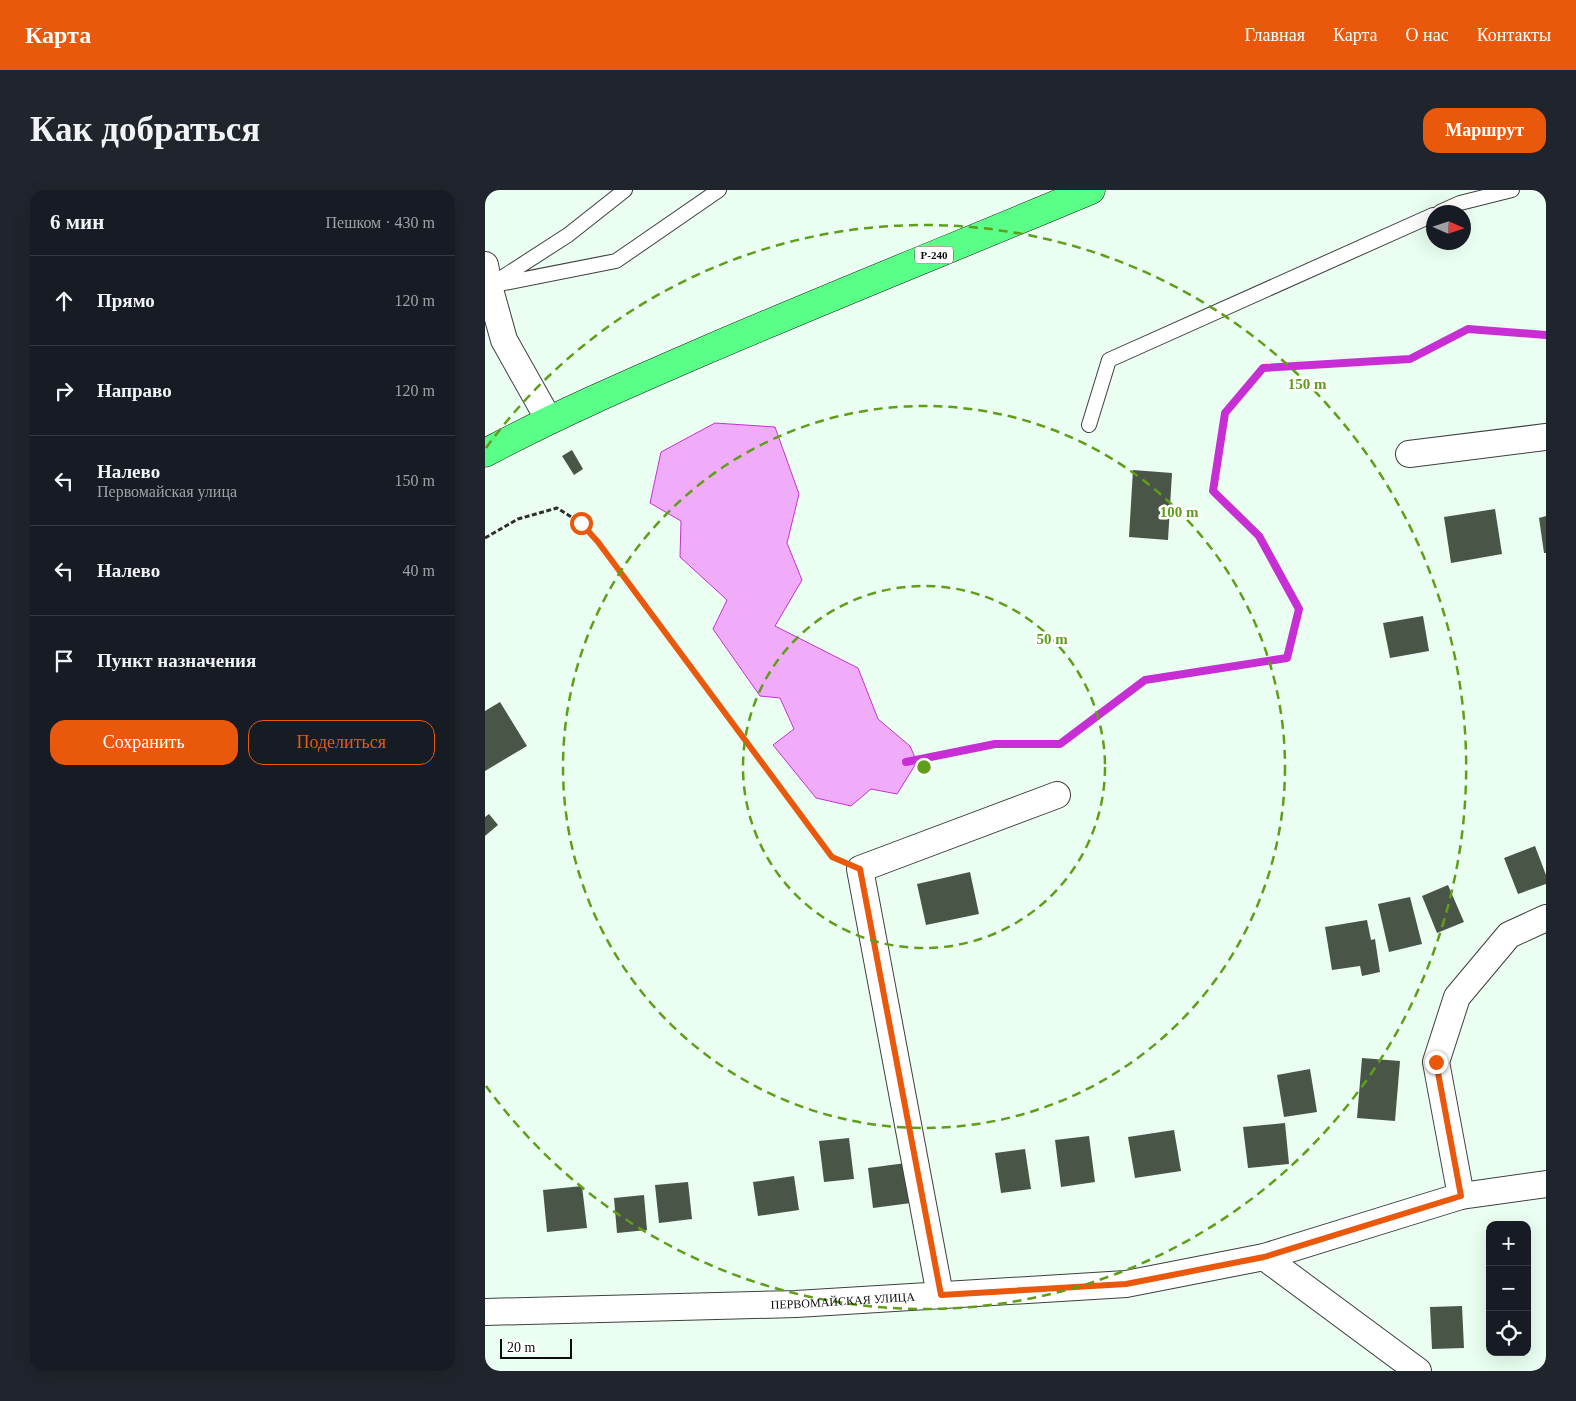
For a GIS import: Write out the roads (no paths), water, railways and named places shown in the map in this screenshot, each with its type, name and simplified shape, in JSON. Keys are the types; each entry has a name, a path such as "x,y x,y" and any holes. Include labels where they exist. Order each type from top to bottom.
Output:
{"main road":[{"name":"Р-240","path":"485,453 549,420 777,320 1091,190"}],"street":[{"path":"487,275 495,335 549,420"},
{"path":"1409,454 1546,437"},
{"path":"941,1295 860,869 1057,795"},
{"path":"1461,1196 1436,1062 1457,997 1509,935 1546,918"},
{"name":"ПЕРВОМАЙСКАЯ УЛИЦА","path":"485,1312 796,1304 1126,1284 1264,1257 1461,1196 1546,1184"},
{"path":"1264,1257 1418,1371"}],"lane":[{"path":"487,275 568,235 625,190"},
{"path":"487,275 616,261 719,190"},
{"path":"1456,205 1512,190"},
{"path":"1089,425 1109,360 1426,218"}],"waterway":[{"path":"906,762 995,744 1060,744 1145,680 1287,658 1299,609 1259,536 1213,491 1225,413 1263,368 1410,359 1468,329 1546,335"}]}
